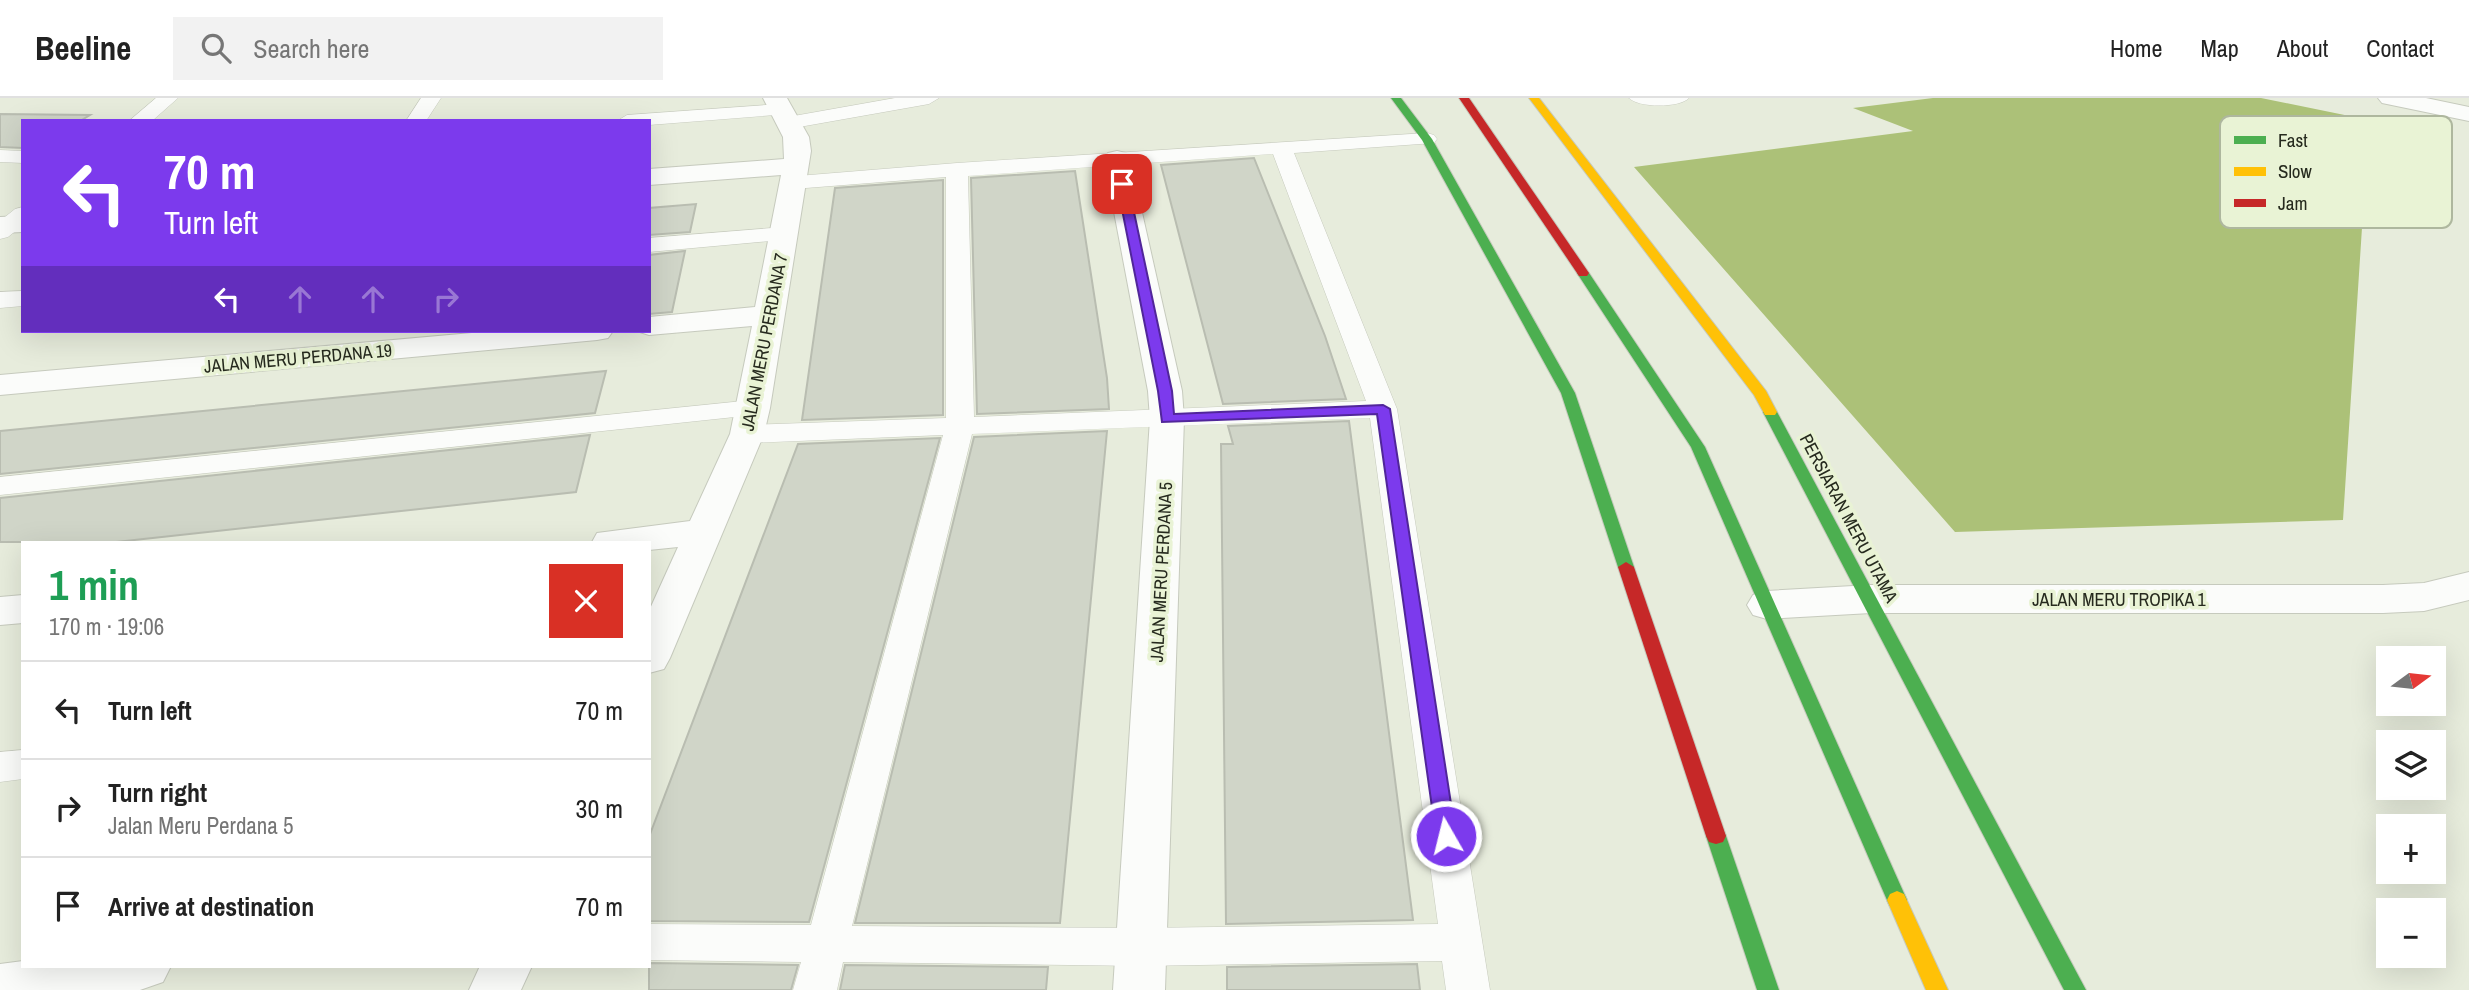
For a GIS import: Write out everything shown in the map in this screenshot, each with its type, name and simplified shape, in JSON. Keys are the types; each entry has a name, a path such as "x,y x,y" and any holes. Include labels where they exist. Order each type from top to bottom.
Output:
{"main road":[{"path":"1396,98 1427,139 1568,393 1768,990"},
{"path":"1464,98 1698,447 1937,990"},
{"name":"PERSIARAN MERU UTAMA","path":"1534,98 1761,394 2075,990"},
{"path":"1569,117 1577,154"}],"street":[{"path":"2390,98 2469,114"},
{"name":"JALAN MERU PERDANA 7","path":"651,653 750,421 799,150 796,136 781,110"},
{"name":"JALAN MERU PERDANA 5","path":"1117,159 1165,391 1167,419 1139,990"},
{"path":"651,177 795,174"},
{"path":"651,326 768,315"},
{"name":"JALAN MERU PERDANA 19","path":"0,385 575,333"},
{"path":"620,541 704,532"},
{"name":"JALAN MERU TROPIKA 1","path":"1767,605 1871,599 2383,599 2424,597 2469,586"},
{"path":"0,611 21,609"},
{"path":"495,990 505,968"},
{"path":"0,988 128,975"}],"lane":[{"path":"142,119 168,98"},
{"path":"417,119 431,98"},
{"path":"651,119 929,98"},
{"path":"1639,98 1679,98"},
{"path":"795,174 957,169 1427,139"},
{"path":"1281,147 1383,409 1468,990"},
{"path":"0,156 21,157"},
{"path":"815,990 960,425 957,169"},
{"path":"651,245 785,234"},
{"path":"0,299 21,298"},
{"path":"0,486 750,421 960,425 1383,409"},
{"path":"0,767 21,764"},
{"path":"651,942 1141,947 1462,942"}],"shaded area":[{"path":"1933,98 2261,98 2349,116 2220,116 2220,228 2362,228 2343,520 1955,532 1634,167 1913,131 1853,108"}],"building":[{"path":"0,114 90,115 83,119 21,119 21,148 0,147"},
{"path":"1254,158 1325,336 1346,399 1223,404 1161,165"},
{"path":"1075,171 1107,378 1109,409 977,414 971,178"},
{"path":"943,180 943,415 802,420 835,188"},
{"path":"696,204 690,232 651,235 651,208"},
{"path":"685,251 672,312 651,314 651,255"},
{"path":"606,371 595,413 0,474 0,431"},
{"path":"1349,421 1413,920 1226,924 1221,444 1233,444 1228,426"},
{"path":"1107,431 1060,923 855,923 974,437"},
{"path":"590,435 576,492 125,541 0,542 0,498"},
{"path":"940,438 809,922 651,921 651,832 798,444"},
{"path":"651,963 798,965 791,990 649,990"},
{"path":"1417,964 1420,990 1227,990 1227,967"},
{"path":"845,965 1048,967 1046,990 840,990"}],"traffic: fast":[{"path":"1396,98 1427,139 1568,393 1626,567"},
{"path":"1583,273 1698,447 1897,900"},
{"path":"1770,412 2075,990"},
{"path":"1716,836 1768,990"}],"traffic: slow":[{"path":"1534,98 1761,394 1770,412"},
{"path":"1897,900 1937,990"}],"traffic: jam":[{"path":"1464,98 1583,273"},
{"path":"1626,567 1716,836"}],"route":[{"path":"1122,184 1165,391 1167,419 1383,409 1446,836"}]}
